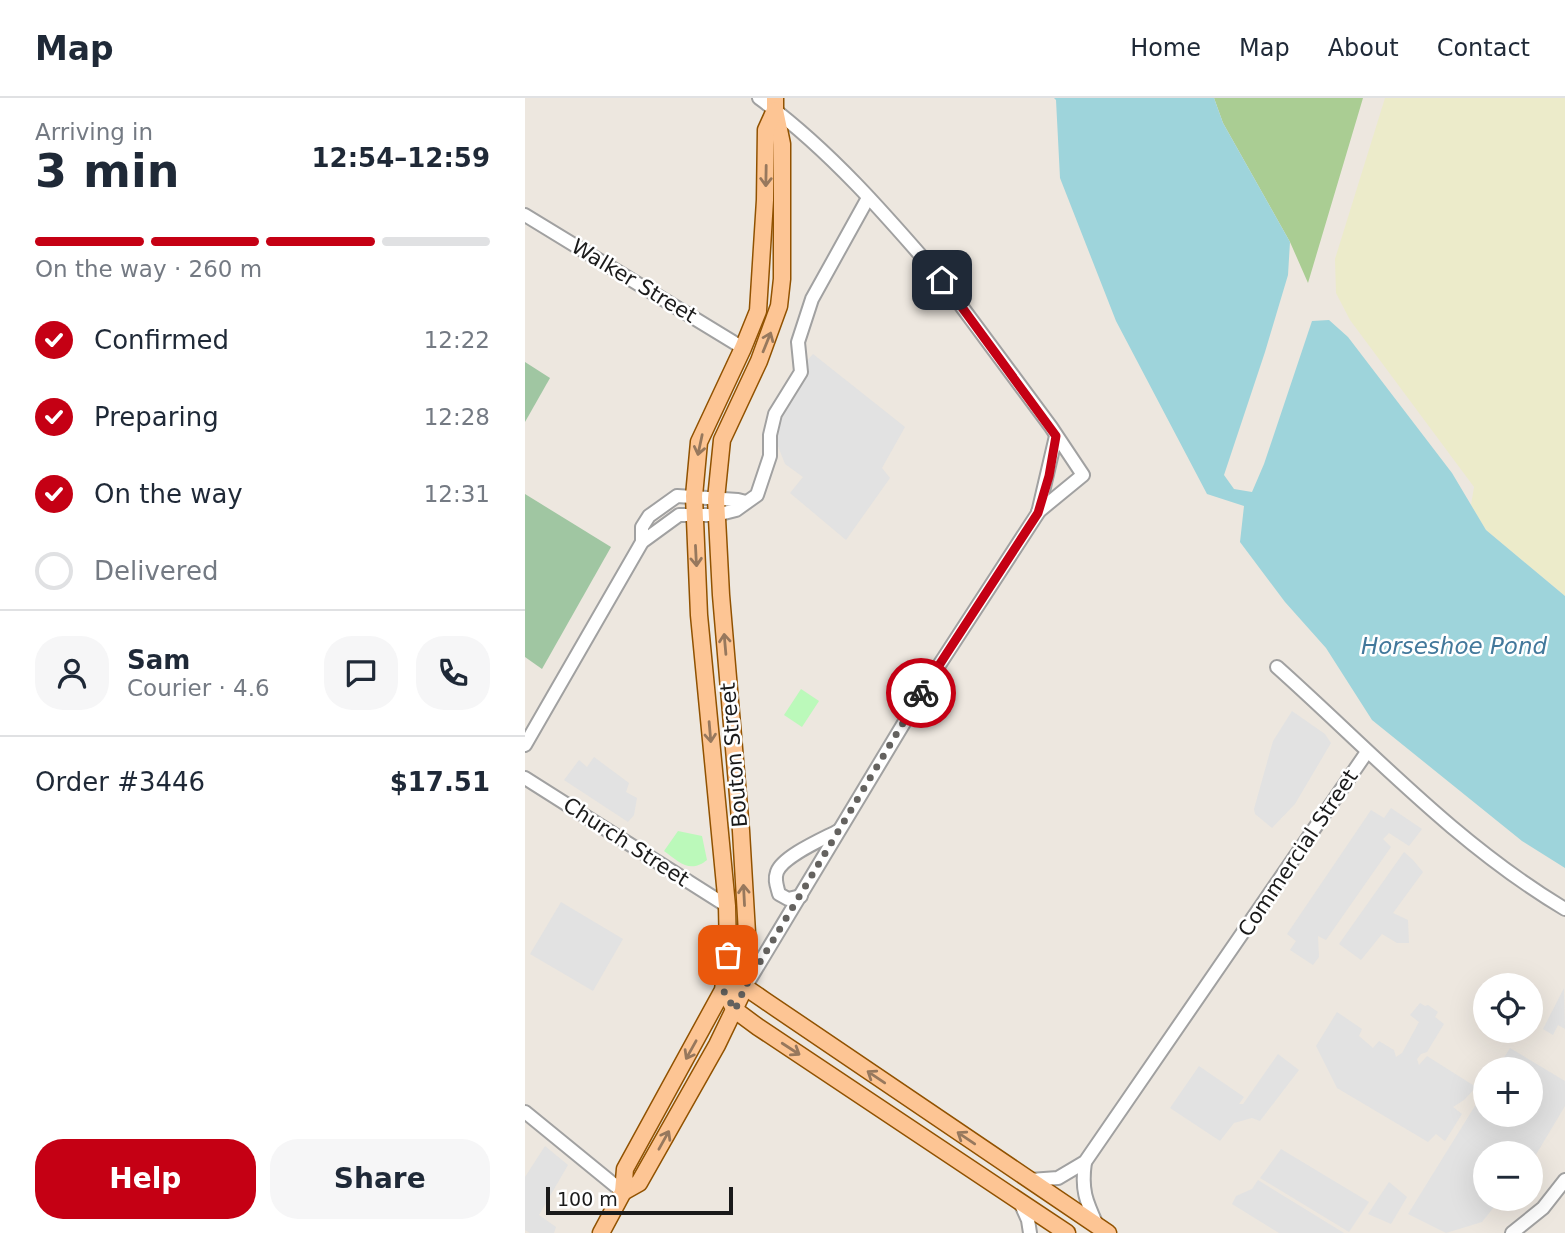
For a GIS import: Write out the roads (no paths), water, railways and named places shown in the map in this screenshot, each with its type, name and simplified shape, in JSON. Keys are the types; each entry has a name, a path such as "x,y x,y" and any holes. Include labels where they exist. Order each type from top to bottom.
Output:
{"main road":[{"name":"Bouton Street","path":"723,990 728,951 727,906 699,615 694,496 699,442 758,311 766,130 775,104"},
{"name":"Bouton Street","path":"623,1192 639,1183 735,1010 745,987 748,950 741,831 716,507 722,440 759,361 779,306 782,279 782,144 775,104"},
{"path":"723,990 745,987 1103,1230"},
{"path":"723,990 735,1010 1067,1233"},
{"path":"601,1233 623,1192 625,1169 723,990"}],"street":[{"path":"759,98 775,104 868,198 942,280 1083,475 1038,513"},
{"path":"525,745 642,542 679,515 694,514 738,499 746,502 757,495 770,456 770,435 775,414 801,372 798,342 812,299 868,198"},
{"name":"Walker Street","path":"525,215 743,348"},
{"path":"745,987 934,673 1038,513 1049,476 1056,436"},
{"path":"642,542 642,527 649,516 677,496 694,496 716,507"},
{"path":"1277,667 1367,752"},
{"name":"Commercial Street","path":"1030,1180 1058,1178 1085,1162 1367,752 1480,851 1565,909"},
{"path":"525,794 529,780"},
{"name":"Church Street","path":"529,780 727,906"},
{"path":"801,896 788,899 779,894 775,880 778,869 791,857 839,830"},
{"path":"525,1112 623,1192"},
{"path":"1085,1162 1082,1183 1085,1199 1103,1230"},
{"path":"1512,1233 1543,1208 1565,1180"},
{"path":"1019,1200 1028,1220 1030,1233"}],"water":[{"name":"Horseshoe Pond","path":"1054,98 1214,98 1223,123 1290,242 1288,275 1224,475 1234,489 1252,492 1312,321 1329,320 1348,337 1452,473 1486,530 1565,596 1565,868 1522,841 1372,720 1326,648 1285,602 1240,542 1244,506 1207,494 1116,321 1060,178"}]}
